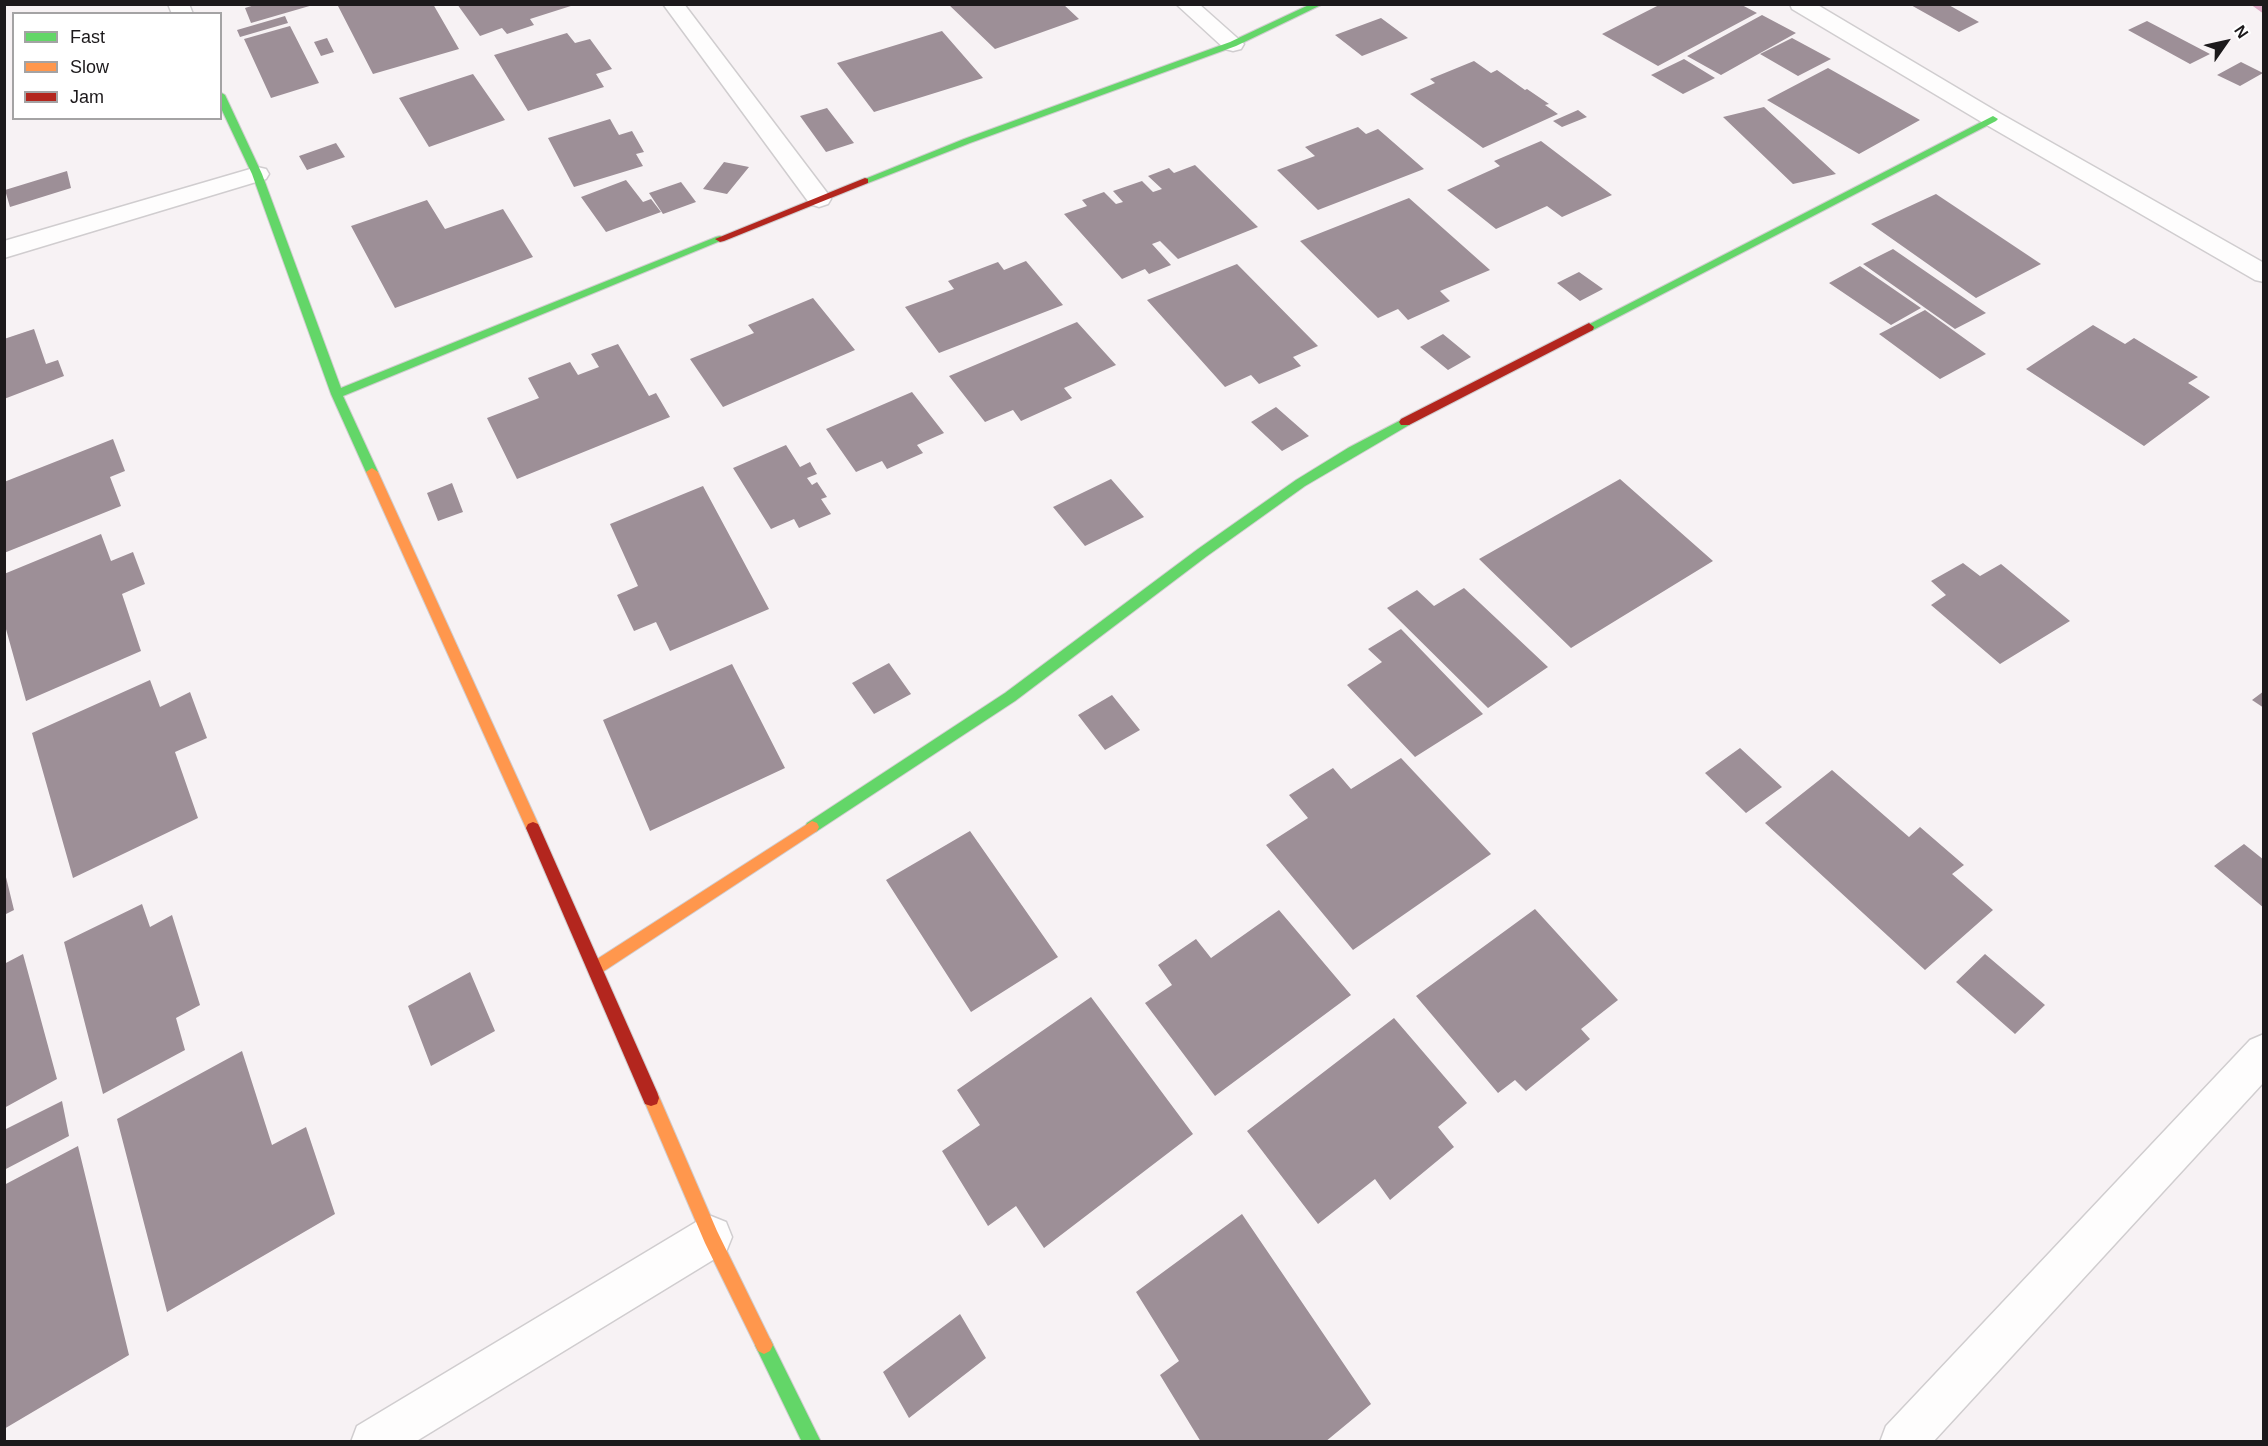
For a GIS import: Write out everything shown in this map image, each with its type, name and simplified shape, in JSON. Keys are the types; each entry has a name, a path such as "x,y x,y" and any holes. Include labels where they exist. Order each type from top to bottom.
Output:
{"street":[{"path":"673,4 819,199"},
{"path":"1186,4 1233,44"},
{"path":"337,394 819,199 968,141 1233,44 1319,4"},
{"path":"1800,4 1993,119 2264,274"},
{"path":"222,99 257,174 337,394 596,968 711,1237 812,1442"},
{"path":"596,968 1010,697 1214,542 1350,450 1993,119"},
{"path":"4,250 257,174"},
{"path":"1902,1442 2264,1053"},
{"path":"373,1442 711,1237"}],"building":[{"path":"258,4 313,5 251,23 245,8"},
{"path":"343,4 433,4 459,49 373,74 338,6"},
{"path":"457,4 574,5 530,19 534,25 507,34 502,28 480,36"},
{"path":"948,4 1063,4 1079,19 995,49"},
{"path":"1661,4 1740,4 1757,13 1658,66 1602,34"},
{"path":"1909,4 1947,4 1979,22 1959,32"},
{"path":"1762,15 1796,33 1721,75 1687,56"},
{"path":"285,16 288,23 240,37 237,30"},
{"path":"1381,18 1408,38 1362,56 1335,35"},
{"path":"2147,21 2210,54 2190,64 2128,30"},
{"path":"290,26 319,83 271,98 244,39"},
{"path":"942,31 983,78 874,112 837,63"},
{"path":"567,33 575,43 590,39 612,69 596,74 604,87 528,111 494,55"},
{"path":"327,38 334,52 321,56 314,42"},
{"path":"1792,38 1831,59 1798,76 1760,54"},
{"path":"1684,59 1715,78 1683,94 1651,75"},
{"path":"1474,61 1491,73 1497,70 1549,104 1545,105 1558,114 1483,148 1410,94 1435,83 1430,79"},
{"path":"2241,62 2263,73 2240,86 2217,75"},
{"path":"1828,68 1920,120 1859,154 1767,100"},
{"path":"473,74 505,120 429,147 399,98"},
{"path":"1764,107 1836,174 1793,184 1723,117"},
{"path":"827,108 854,143 826,152 800,116"},
{"path":"1578,110 1587,117 1562,127 1553,121"},
{"path":"610,119 619,135 632,131 644,152 636,154 643,166 574,187 548,138"},
{"path":"1358,127 1366,134 1378,129 1424,169 1318,210 1277,170 1315,156 1305,147"},
{"path":"1541,141 1612,195 1562,217 1547,206 1496,229 1447,190 1500,166 1494,161"},
{"path":"336,143 345,157 307,170 299,156"},
{"path":"724,162 749,167 727,194 703,189"},
{"path":"1195,165 1258,227 1178,259 1160,241 1152,244 1171,265 1149,274 1145,269 1122,279 1064,214 1087,206 1082,200 1104,192 1116,204 1123,202 1113,191 1142,181 1153,192 1162,189 1148,176 1169,168 1174,173"},
{"path":"67,171 71,188 10,207 5,190"},
{"path":"626,180 643,202 651,199 661,212 606,232 581,197"},
{"path":"681,182 696,202 663,214 649,193"},
{"path":"1936,194 2041,264 1976,298 1871,224"},
{"path":"1409,198 1490,270 1440,291 1450,301 1408,320 1398,309 1378,318 1300,241"},
{"path":"427,200 445,229 503,209 533,257 395,308 351,226"},
{"path":"1893,249 1986,313 1955,329 1863,264"},
{"path":"1026,261 1063,305 939,353 905,307 954,289 948,281 998,262 1004,270"},
{"path":"1237,264 1318,346 1293,357 1301,366 1259,384 1251,375 1225,387 1147,300"},
{"path":"1860,266 1921,308 1891,325 1829,283"},
{"path":"1579,272 1603,289 1580,301 1557,283"},
{"path":"813,298 855,350 723,407 690,359 754,333 748,325"},
{"path":"1925,310 1986,354 1940,379 1879,334"},
{"path":"1077,322 1116,365 1064,388 1072,398 1021,421 1013,410 985,422 949,376"},
{"path":"2093,325 2125,344 2134,338 2198,377 2188,383 2210,397 2144,446 2026,369"},
{"path":"34,329 46,364 58,360 64,376 4,399 4,339"},
{"path":"1443,334 1471,357 1448,370 1420,347"},
{"path":"618,344 649,396 656,393 670,417 517,479 487,418 539,398 528,378 570,362 578,375 599,367 591,354"},
{"path":"912,392 944,433 917,445 923,453 887,469 882,461 856,472 826,429"},
{"path":"1276,407 1309,436 1282,451 1251,422"},
{"path":"113,439 125,471 110,477 121,506 4,553 4,482"},
{"path":"786,445 800,467 810,462 817,474 807,478 812,485 817,482 827,497 821,499 831,514 799,528 794,519 771,529 733,468"},
{"path":"1111,479 1144,517 1085,546 1053,507"},
{"path":"1620,479 1713,561 1571,648 1479,559"},
{"path":"452,483 463,512 438,521 427,493"},
{"path":"703,486 769,609 670,651 656,622 634,631 617,595 638,586 610,524"},
{"path":"101,534 111,561 133,552 145,584 122,594 141,651 26,701 4,622 4,574"},
{"path":"1963,563 1980,576 2001,564 2070,621 2000,664 1931,605 1946,595 1931,581"},
{"path":"1464,588 1548,667 1488,708 1387,608 1417,590 1434,606"},
{"path":"1401,629 1483,714 1415,757 1347,685 1382,662 1368,649"},
{"path":"889,663 911,694 874,714 852,683"},
{"path":"732,664 785,768 650,831 603,720"},
{"path":"150,680 160,707 190,692 207,738 175,752 198,818 73,878 32,733"},
{"path":"2264,691 2264,708 2252,700"},
{"path":"1112,695 1140,730 1105,750 1078,715"},
{"path":"1740,748 1782,787 1746,813 1705,773"},
{"path":"1401,758 1491,854 1353,950 1266,845 1308,818 1289,795 1333,768 1351,789"},
{"path":"1832,770 1909,837 1920,827 1964,865 1952,874 1993,910 1925,970 1765,823"},
{"path":"970,831 1058,957 971,1012 886,880"},
{"path":"2244,844 2264,860 2264,908 2214,866"},
{"path":"4,874 14,910 4,915"},
{"path":"142,904 150,927 172,915 200,1005 176,1018 185,1050 103,1094 64,942"},
{"path":"1535,909 1618,1000 1581,1029 1590,1039 1526,1091 1515,1080 1498,1093 1416,996"},
{"path":"1279,910 1351,995 1215,1096 1145,1003 1172,985 1158,965 1196,939 1211,958"},
{"path":"23,954 57,1079 4,1108 4,964"},
{"path":"1985,954 2045,1005 2015,1034 1956,982"},
{"path":"470,972 495,1031 431,1066 408,1006"},
{"path":"1091,997 1193,1134 1044,1248 1016,1206 988,1226 942,1151 980,1125 957,1090"},
{"path":"1394,1018 1467,1103 1438,1127 1454,1147 1390,1200 1375,1179 1318,1224 1247,1131"},
{"path":"242,1051 272,1145 306,1127 335,1214 167,1312 117,1119"},
{"path":"62,1101 69,1136 4,1170 4,1130"},
{"path":"78,1146 129,1355 4,1429 4,1185"},
{"path":"1242,1214 1371,1404 1325,1442 1201,1442 1160,1375 1179,1361 1136,1292"},
{"path":"960,1314 986,1358 909,1418 883,1372"}],"waterway":[{"path":"2254,4 2264,11"}],"traffic: fast":[{"path":"865,181 967,141 1233,44 1319,4"},
{"path":"222,99 257,174 337,394 372,472"},
{"path":"1589,327 1993,119"},
{"path":"337,394 720,239"},
{"path":"812,827 1010,697 1251,517 1352,451 1405,422"},
{"path":"764,1345 812,1442"}],"traffic: slow":[{"path":"372,472 533,828"},
{"path":"596,968 812,827"},
{"path":"651,1098 711,1237 764,1345"}],"traffic: jam":[{"path":"720,239 865,181"},
{"path":"1405,422 1589,327"},
{"path":"533,828 651,1098"}]}
